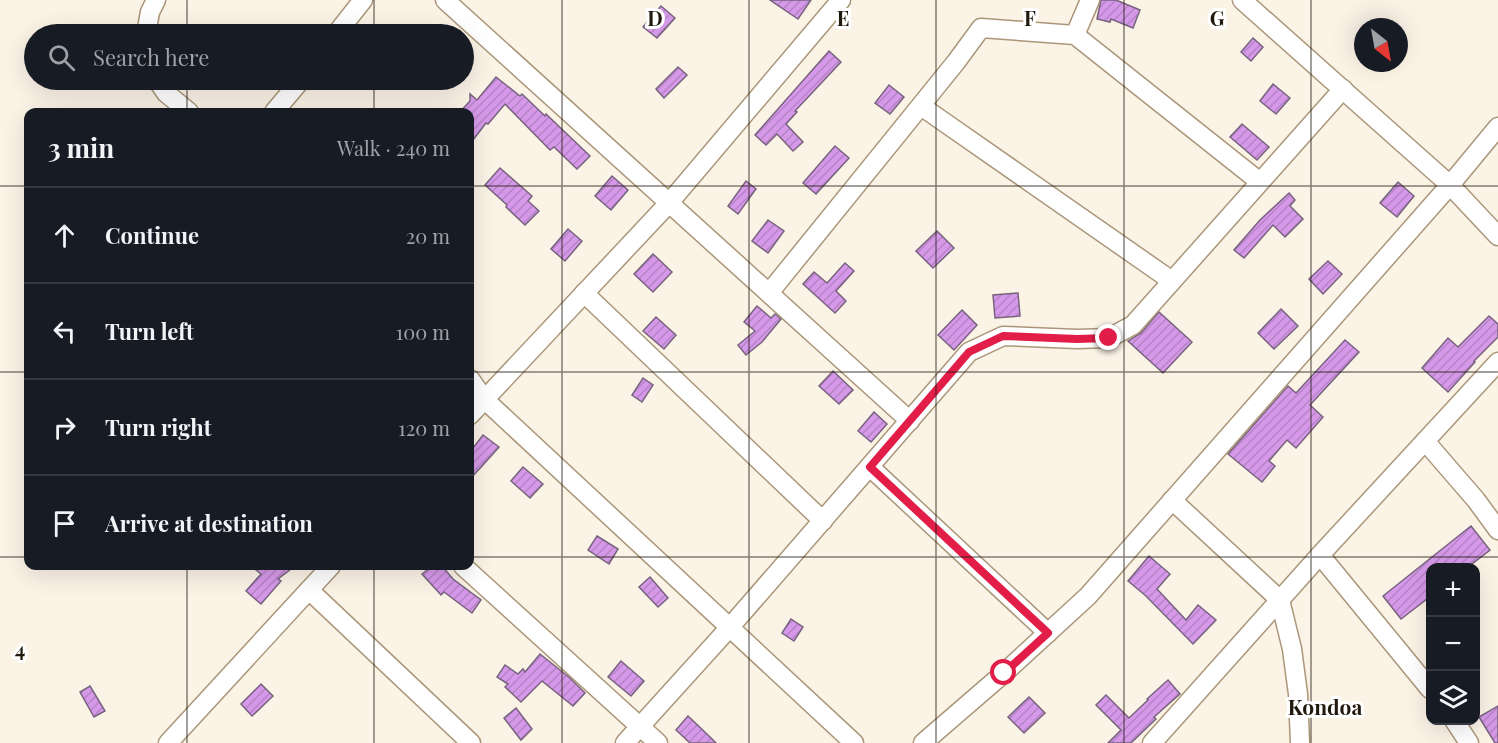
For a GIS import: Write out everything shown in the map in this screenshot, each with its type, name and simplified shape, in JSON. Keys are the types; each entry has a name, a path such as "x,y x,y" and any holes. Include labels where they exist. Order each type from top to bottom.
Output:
{"street":[{"path":"148,24 150,12 156,0"},
{"path":"344,24 363,0"},
{"path":"445,0 471,24"},
{"path":"474,410 669,203 841,0"},
{"path":"1075,36 1090,0"},
{"path":"1242,0 1450,185 1498,236"},
{"path":"474,26 910,421"},
{"path":"769,293 921,106 981,28 1075,36 1260,182"},
{"path":"625,743 730,627 969,352 1003,336 1109,338 1133,325 1342,89"},
{"path":"164,90 184,108"},
{"path":"277,108 292,90"},
{"path":"921,106 1172,281"},
{"path":"923,743 1088,596 1450,185 1498,127"},
{"path":"584,293 823,521"},
{"path":"1152,743 1320,555 1498,362"},
{"path":"474,385 484,399 854,743"},
{"path":"1425,441 1476,500 1498,530"},
{"path":"870,467 1048,633"},
{"path":"1172,500 1280,600 1292,649 1298,694 1300,743"},
{"path":"1320,555 1426,683"},
{"path":"168,743 327,570"},
{"path":"467,570 658,743"},
{"path":"309,590 471,743"},
{"path":"1457,725 1470,743"}],"building":[{"path":"770,0 811,0 798,19"},
{"path":"1101,0 1116,0 1140,10 1133,28 1111,19 1110,22 1097,19"},
{"path":"661,6 675,18 657,38 643,27"},
{"path":"1253,38 1263,47 1251,61 1241,52"},
{"path":"829,51 841,62 795,111 797,112 786,124 803,142 793,151 777,134 766,145 755,135"},
{"path":"678,67 687,75 664,98 656,89"},
{"path":"496,77 520,96 522,94 545,116 546,114 590,156 577,169 554,147 550,150 505,104 474,139 474,108 464,108 470,101 470,94 477,100"},
{"path":"1273,84 1290,98 1276,114 1260,101"},
{"path":"889,85 904,97 890,114 875,103"},
{"path":"1242,124 1269,147 1257,160 1230,137"},
{"path":"835,146 849,158 816,194 803,183"},
{"path":"500,168 532,196 528,201 539,211 525,225 485,185"},
{"path":"612,176 628,190 611,210 595,196"},
{"path":"746,181 756,189 738,214 728,206"},
{"path":"1398,182 1414,196 1397,217 1380,203"},
{"path":"1289,193 1295,200 1290,206 1303,219 1285,237 1273,225 1244,258 1234,250 1260,220"},
{"path":"768,220 784,231 768,253 752,241"},
{"path":"568,229 582,241 565,261 551,249"},
{"path":"937,231 954,248 933,268 916,251"},
{"path":"653,254 672,272 653,292 634,274"},
{"path":"1328,261 1342,274 1323,294 1309,279"},
{"path":"845,263 854,271 836,291 846,301 835,313 803,284 814,272 827,283"},
{"path":"1018,293 1020,316 995,318 993,295"},
{"path":"757,306 771,318 775,314 781,319 762,342 746,355 738,345 755,331 744,322"},
{"path":"1281,309 1298,326 1274,349 1258,333"},
{"path":"962,310 977,325 954,350 938,335"},
{"path":"1159,312 1192,342 1163,373 1128,341 1141,333"},
{"path":"1489,316 1498,324 1498,337 1448,392 1422,368 1448,338 1458,347"},
{"path":"656,317 676,335 664,349 643,331"},
{"path":"1345,340 1359,352 1310,405 1323,417 1296,448 1287,440 1269,461 1275,466 1262,482 1228,454 1288,386 1296,393"},
{"path":"833,371 853,390 839,404 819,386"},
{"path":"643,378 653,385 642,402 632,395"},
{"path":"874,412 887,424 871,442 858,431"},
{"path":"483,435 499,447 474,475 474,447"},
{"path":"523,467 543,484 530,498 511,481"},
{"path":"1471,526 1490,550 1473,563 1426,563 1426,600 1401,619 1383,596"},
{"path":"597,536 618,549 609,564 588,550"},
{"path":"1149,556 1170,574 1157,589 1186,620 1198,605 1216,620 1193,644 1128,581"},
{"path":"256,570 290,570 278,579 281,581 261,604 246,591 261,574"},
{"path":"427,570 445,570 453,579 481,600 472,613 444,592 441,595 422,574"},
{"path":"650,577 668,598 658,607 639,587"},
{"path":"791,619 803,627 794,641 782,633"},
{"path":"540,654 585,693 573,706 542,681 521,702 505,687 508,684 497,677 505,665 518,674 523,669 525,672"},
{"path":"621,661 644,681 631,696 608,677"},
{"path":"1168,680 1180,694 1154,717 1156,719 1131,743 1108,743 1121,730 1096,705 1106,695 1129,718"},
{"path":"261,684 273,696 252,716 241,704"},
{"path":"90,686 105,711 94,717 80,692"},
{"path":"1029,697 1045,713 1024,733 1008,717"},
{"path":"1498,706 1498,743 1495,743 1480,716"},
{"path":"516,708 532,729 521,740 504,718"},
{"path":"688,716 716,743 690,743 676,730"}],"district":[{"name":"Kondoa","path":"1325,706"}],"route":[{"path":"1004,673 1048,633 870,467 969,352 1003,336 1109,338"}]}
